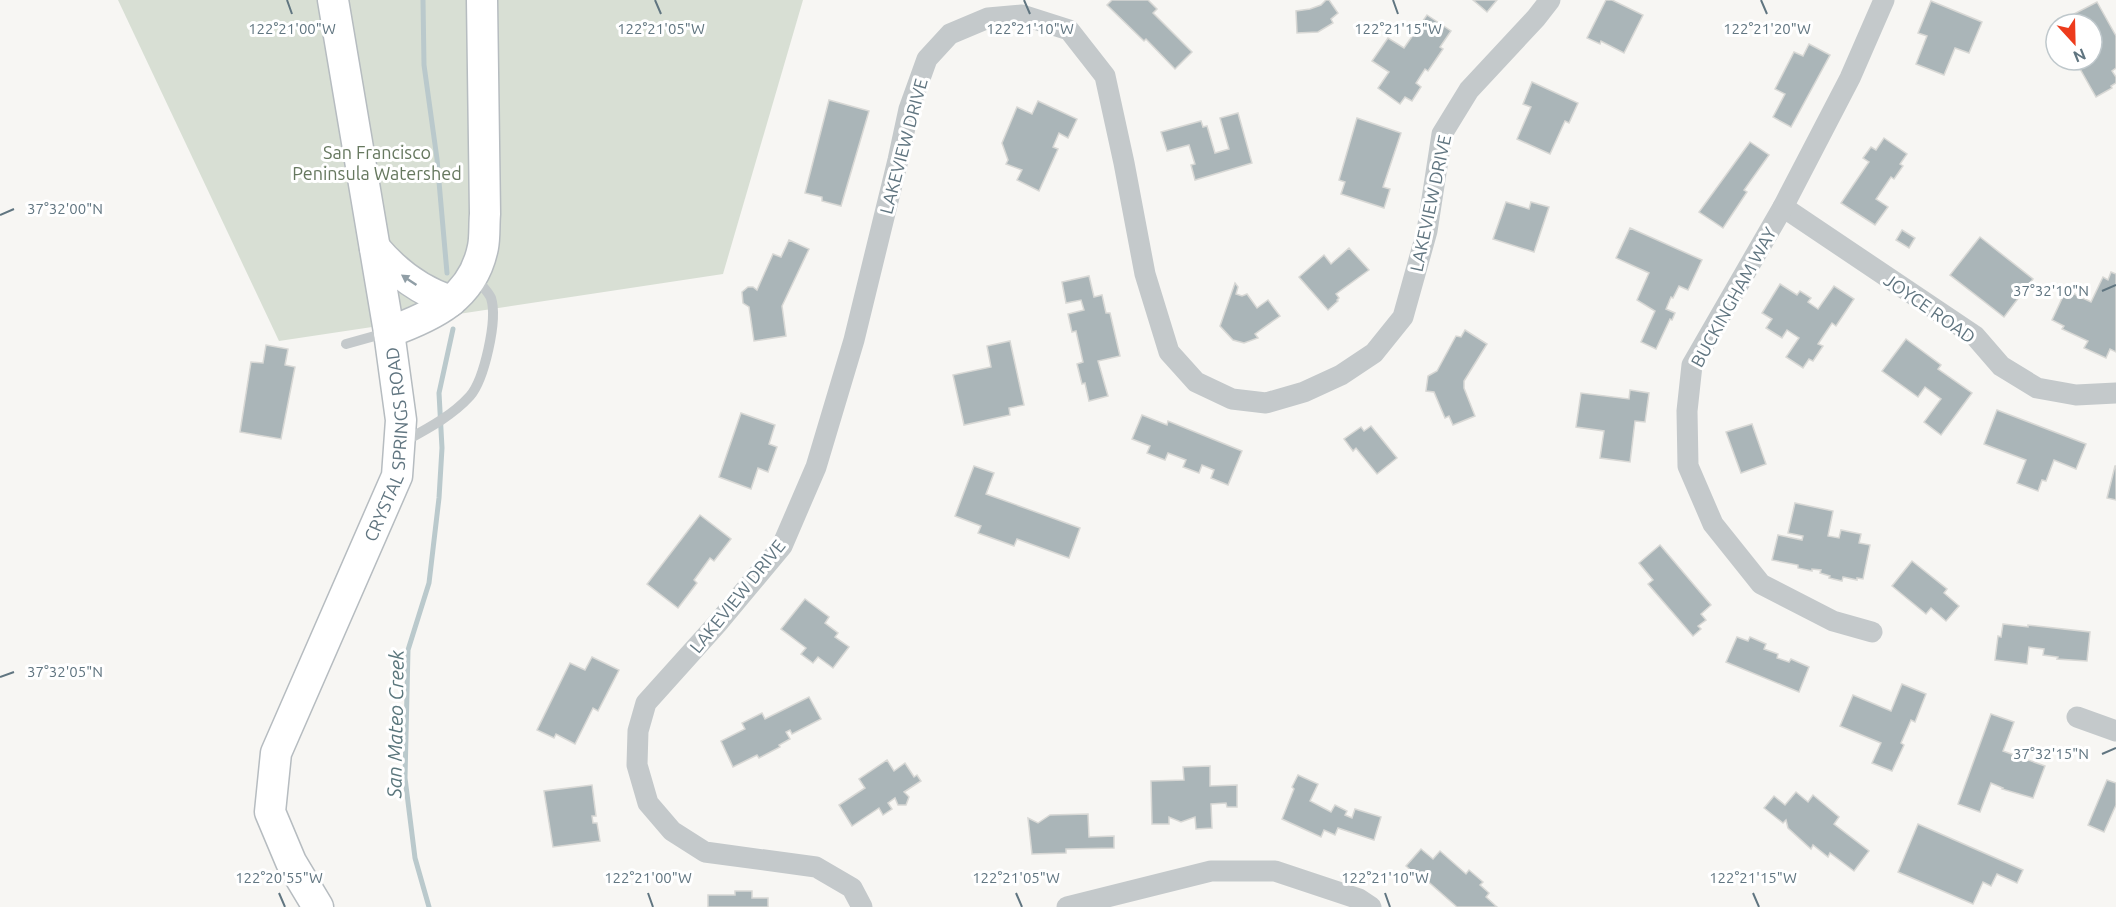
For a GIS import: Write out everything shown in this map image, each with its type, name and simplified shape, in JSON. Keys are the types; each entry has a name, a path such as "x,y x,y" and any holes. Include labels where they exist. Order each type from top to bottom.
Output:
{"main road":[{"path":"333,0 389,332"},
{"name":"CRYSTAL SPRINGS ROAD","path":"318,907 291,862 270,812 276,753 397,476 410,438 401,420 389,332 425,318 451,301 474,276 484,246 482,0"},
{"path":"375,248 409,281 436,297 451,301"}],"street":[{"name":"LAKEVIEW DRIVE","path":"862,907 852,888 816,867 705,852 672,831 648,803 637,765 638,731 646,703 717,624 782,546 816,467 847,362 909,109 927,59 950,34 988,18 1022,15 1069,30 1105,76 1145,274 1169,352 1196,382 1232,399 1266,403 1304,392 1341,375 1374,353 1403,317 1427,231 1442,134 1469,90 1550,0"},
{"name":"BUCKINGHAM WAY","path":"1872,632 1833,621 1761,584 1713,524 1688,466 1687,411 1692,365 1783,207 1850,78 1884,0"},
{"name":"JOYCE ROAD","path":"1783,207 1975,336 2001,366 2037,388 2076,395 2116,393"},
{"path":"2077,717 2116,731"},
{"path":"1067,907 1211,871 1275,871 1359,899 1371,907"}],"lane":[{"path":"410,438 453,411 471,395 481,377 491,329 491,298 474,276"},
{"path":"346,344 389,332"}],"green space":[{"name":"San Francisco Peninsula Watershed","path":"118,0 803,0 723,274 279,341"}],"building":[{"path":"1112,0 1148,0 1157,9 1153,13 1192,52 1175,69 1146,39 1144,41 1107,5"},
{"path":"1329,0 1338,13 1331,19 1333,23 1318,32 1297,33 1296,11 1321,5"},
{"path":"1473,0 1497,0 1487,12"},
{"path":"1606,0 1612,0 1643,15 1624,53 1601,41 1600,44 1587,38"},
{"path":"1931,1 1982,22 1969,53 1955,48 1944,75 1916,64 1927,36 1918,33"},
{"path":"2097,2 2103,12 2078,12"},
{"path":"1427,15 1451,31 1440,47 1443,49 1428,71 1425,69 1416,83 1421,87 1412,101 1405,97 1400,104 1378,88 1389,72 1372,61 1388,38 1404,48"},
{"path":"2104,15 2116,36 2116,68 2112,71 2116,77 2116,83 2111,86 2112,88 2096,97 2082,72 2104,72"},
{"path":"1809,44 1830,55 1791,127 1773,117 1785,94 1775,89 1794,52 1803,56"},
{"path":"1532,82 1578,103 1569,123 1565,121 1550,154 1517,139 1531,107 1523,104"},
{"path":"829,100 869,111 841,206 822,201 822,197 805,193"},
{"path":"1038,101 1077,119 1068,138 1059,133 1053,147 1058,149 1039,191 1017,180 1022,170 1006,164 1008,160 1002,143 1017,107 1032,114"},
{"path":"1238,113 1252,163 1195,180 1191,165 1195,164 1189,145 1167,151 1161,132 1201,121 1203,127 1207,126 1215,153 1229,149 1220,118"},
{"path":"1357,118 1401,133 1383,187 1390,189 1384,208 1341,194 1345,182 1339,180"},
{"path":"1884,138 1907,154 1900,164 1903,166 1894,179 1891,177 1876,199 1888,207 1875,225 1841,203 1869,162 1863,158 1871,147 1876,150"},
{"path":"1750,142 1769,155 1744,190 1747,192 1723,228 1699,212"},
{"path":"1506,202 1529,209 1531,202 1549,207 1534,252 1493,239"},
{"path":"1630,228 1702,260 1688,290 1679,286 1673,298 1671,297 1666,309 1675,313 1656,349 1641,342 1655,311 1637,300 1649,273 1616,258"},
{"path":"1902,230 1915,238 1909,248 1896,240"},
{"path":"1980,237 2033,279 2004,317 1950,275"},
{"path":"789,240 809,249 782,306 786,336 754,341 749,307 743,303 742,292 748,287 757,290 773,254 781,257"},
{"path":"1349,248 1369,270 1336,294 1338,301 1328,310 1299,277 1324,255 1331,264"},
{"path":"2111,272 2116,274 2116,352 2110,349 2106,358 2084,348 2088,341 2062,329 2064,326 2052,320 2066,290 2091,302 2103,277 2108,280"},
{"path":"1089,276 1094,297 1102,295 1106,313 1110,313 1120,356 1098,361 1108,396 1089,401 1077,364 1083,362 1076,331 1072,332 1068,314 1084,310 1081,300 1066,303 1062,282"},
{"path":"1235,283 1238,287 1236,294 1242,296 1247,294 1257,308 1268,300 1280,316 1255,334 1258,338 1244,343 1233,340 1220,326"},
{"path":"1780,284 1797,295 1800,291 1811,298 1808,302 1818,309 1834,286 1854,299 1836,326 1832,323 1818,344 1823,346 1813,361 1809,359 1803,368 1786,357 1799,338 1787,330 1782,338 1766,328 1772,319 1762,313"},
{"path":"1465,330 1487,344 1464,381 1464,388 1475,416 1453,425 1449,416 1445,418 1434,392 1426,391 1428,376 1437,371 1456,336 1461,337"},
{"path":"1906,339 1941,365 1938,369 1972,393 1941,435 1924,422 1941,399 1925,387 1918,397 1882,371"},
{"path":"1010,341 1024,405 1009,408 1010,415 964,425 953,375 991,367 987,346"},
{"path":"266,345 288,349 285,365 295,367 281,439 240,432 251,362 263,363"},
{"path":"1630,390 1649,393 1645,422 1635,421 1630,462 1600,458 1604,431 1576,427 1581,393 1629,399"},
{"path":"1997,410 2086,444 2076,469 2054,460 2046,481 2042,480 2038,491 2017,483 2026,460 1984,444"},
{"path":"741,413 775,425 769,444 777,447 768,472 758,468 751,489 719,477"},
{"path":"1142,415 1167,425 1168,421 1242,451 1228,485 1211,478 1214,470 1202,465 1199,473 1183,467 1186,460 1168,453 1165,460 1147,453 1150,446 1132,439"},
{"path":"1752,424 1766,464 1741,473 1726,432"},
{"path":"1371,426 1397,458 1377,474 1356,448 1353,451 1344,439 1361,427 1364,431"},
{"path":"974,466 994,473 986,494 1080,528 1069,558 1017,539 1014,546 978,533 981,526 955,516"},
{"path":"2116,466 2116,500 2107,498"},
{"path":"1795,503 1833,511 1828,536 1839,538 1841,530 1861,534 1859,543 1870,545 1863,579 1843,577 1842,581 1829,578 1830,576 1820,573 1821,570 1812,569 1812,571 1798,568 1798,565 1772,560 1778,535 1802,540 1803,536 1788,533"},
{"path":"700,515 731,539 714,561 710,558 694,580 697,583 678,608 647,584"},
{"path":"1660,545 1711,605 1701,614 1706,620 1698,626 1701,629 1693,636 1648,584 1653,580 1639,563"},
{"path":"1912,561 1947,589 1944,593 1959,606 1946,621 1931,608 1926,614 1892,586"},
{"path":"805,599 829,617 825,623 838,633 835,637 849,647 833,668 818,657 813,663 801,654 806,648 781,629"},
{"path":"2003,624 2090,632 2087,661 2057,659 2058,657 2043,655 2044,649 2029,647 2027,664 1995,660 1998,636 2001,637"},
{"path":"1737,637 1748,641 1750,637 1766,644 1764,649 1778,654 1777,658 1789,662 1791,659 1809,667 1799,692 1726,662"},
{"path":"592,657 619,670 598,711 593,708 575,744 556,734 554,738 537,730 570,663 585,670"},
{"path":"1902,684 1926,694 1915,722 1911,720 1901,743 1904,745 1892,771 1872,763 1881,743 1840,726 1853,695 1891,711"},
{"path":"809,697 821,719 792,734 790,730 786,732 790,739 779,745 780,747 759,758 757,755 733,767 721,741 745,729 742,723 762,713 765,719"},
{"path":"1991,714 2014,722 2003,751 2045,766 2033,798 2002,789 1991,783 1980,812 1958,804"},
{"path":"887,760 894,771 905,763 914,777 917,775 921,781 904,792 909,797 906,805 898,805 895,798 888,803 892,809 883,815 879,808 852,826 839,805 865,788 859,779"},
{"path":"1210,766 1210,786 1237,785 1237,807 1227,807 1226,803 1211,804 1212,828 1196,829 1195,817 1181,822 1169,817 1169,824 1152,824 1151,781 1184,780 1183,767"},
{"path":"1298,775 1318,784 1310,801 1331,812 1335,805 1347,811 1345,815 1352,818 1355,809 1381,817 1374,840 1338,828 1335,835 1324,830 1321,837 1282,819"},
{"path":"2107,780 2116,783 2116,805 2104,832 2088,825"},
{"path":"592,785 596,816 592,816 593,823 597,823 600,841 553,847 544,791"},
{"path":"1796,792 1808,802 1813,795 1839,817 1834,824 1869,851 1854,871 1830,853 1828,857 1813,845 1811,849 1788,828 1786,820 1783,823 1764,808 1774,796 1785,805"},
{"path":"1088,814 1089,837 1114,836 1114,848 1066,849 1066,853 1032,854 1028,818 1038,823 1050,815"},
{"path":"1918,824 2023,870 2017,883 1997,874 1991,886 1983,882 1973,904 1898,872"},
{"path":"1421,849 1433,859 1440,851 1466,874 1469,870 1483,882 1480,885 1489,893 1486,897 1497,907 1457,907 1424,878 1422,880 1406,866"},
{"path":"735,891 752,891 752,898 768,898 768,907 708,907 708,895 735,895"}],"waterway":[{"name":"San Mateo Creek","path":"423,0 424,65 437,159 447,273"},
{"name":"San Mateo Creek","path":"429,907 415,858 405,778 408,650 429,583 439,498 442,448 439,393 453,329"}]}
